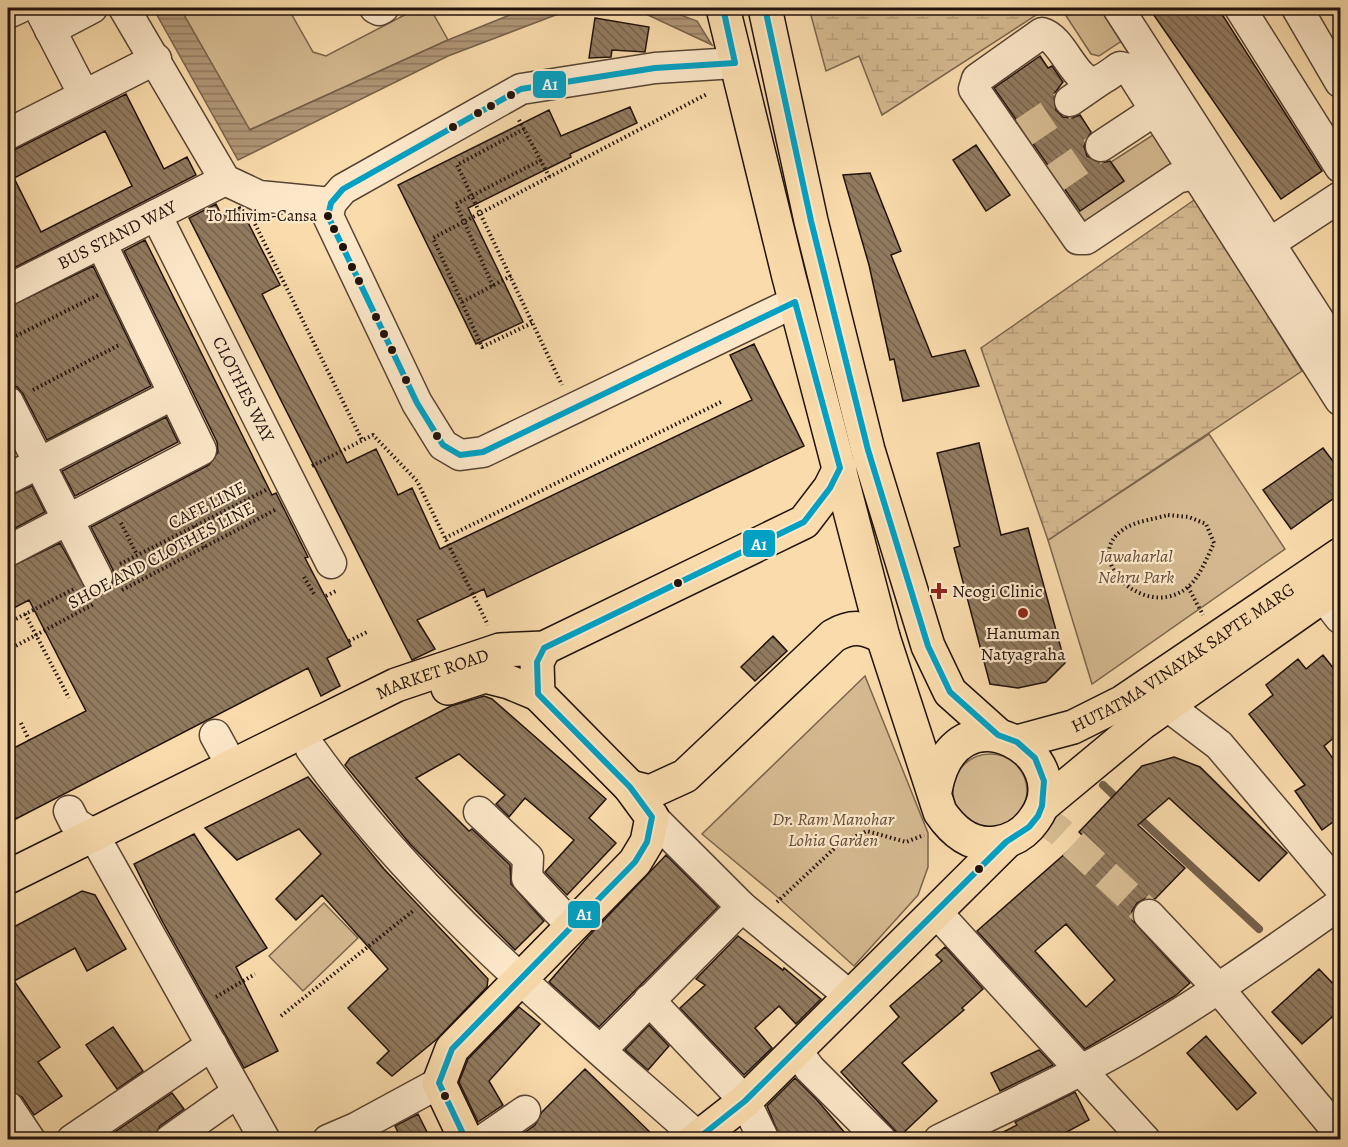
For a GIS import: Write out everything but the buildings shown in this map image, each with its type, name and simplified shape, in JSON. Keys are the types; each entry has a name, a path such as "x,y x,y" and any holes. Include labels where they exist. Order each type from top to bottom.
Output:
{"main road":[{"path":"723,8 795,302 883,637 940,812 952,830 971,841 992,844 1006,842"},
{"path":"696,1138 745,1101 1006,842 1029,827 1042,806 1044,781 1035,758 950,692 928,646 868,450 812,221 765,8"},
{"name":"MARKET ROAD","path":"8,901 98,844 232,766 396,685 500,650 544,648 804,522 830,488 840,468"},
{"name":"HUTATMA VINAYAK SAPTE MARG","path":"1008,738 1073,727 1123,702 1341,555"},
{"name":"HUTATMA VINAYAK SAPTE MARG","path":"1042,806 1134,729 1335,599"},
{"path":"630,787 650,792 685,776 833,636 848,627 868,629 883,637"},
{"path":"466,1140 440,1083 452,1049 635,862 647,842 652,817 630,787 538,693 537,662 544,648"},
{"name":"MARKET ROAD","path":"8,877 98,844 310,749 403,701 485,676 538,693"},
{"path":"935,791 939,770 950,752 964,741 981,735 1008,738"}],"street":[{"path":"8,13 19,8"},
{"path":"84,95 44,19 92,8"},
{"path":"124,8 225,180 259,196 331,203"},
{"path":"375,8 379,10 383,8"},
{"path":"1119,8 1341,353"},
{"path":"1240,8 1341,167"},
{"path":"1297,8 1341,82"},
{"path":"1099,81 1088,81 1080,75 1052,35 1042,33 977,79 974,89 1018,138 1049,184 1073,235 1078,239 1086,239 1178,178 1190,175 1202,179"},
{"path":"8,134 156,59"},
{"path":"1070,101 1120,67 1129,69 1202,179 1341,400"},
{"path":"737,70 655,68 521,89 343,189 331,203 328,216 417,403 443,445 460,455 483,452 795,302"},
{"path":"1101,146 1148,115 1160,115"},
{"name":"BUS STAND WAY","path":"8,290 225,180"},
{"path":"1270,243 1341,197"},
{"name":"CLOTHES WAY","path":"156,215 331,563"},
{"path":"8,551 201,450 100,243"},
{"path":"8,479 174,394"},
{"path":"8,402 104,591"},
{"path":"1169,707 1219,745 1341,888"},
{"path":"215,735 232,766"},
{"path":"310,749 349,802 431,893 520,979 696,1138"},
{"path":"69,811 75,823 98,844 265,1140"},
{"path":"479,812 528,858 527,878 572,926"},
{"path":"652,817 750,913 851,997"},
{"path":"939,1140 1083,1069 1219,989 1341,904"},
{"path":"601,1050 649,1000 690,962 750,913"},
{"path":"937,913 1083,1069 1145,1140"},
{"path":"1149,915 1219,989 1341,1134"},
{"path":"649,1000 745,1101 764,1140"},
{"path":"72,1140 212,1045"},
{"path":"796,1050 810,1069 881,1140"},
{"path":"328,1140 356,1128 440,1083"},
{"path":"170,1140 238,1092"},
{"path":"8,1107 30,1140"},
{"path":"483,1140 525,1112"}],"path":[{"path":"532,323 483,347 433,238 550,178 737,70"},
{"path":"550,178 524,129 457,165 562,386"},
{"path":"493,286 456,204 541,159"},
{"path":"462,302 511,276"},
{"path":"8,340 120,284"},
{"path":"8,402 144,333"},
{"path":"445,538 723,401"},
{"path":"341,452 373,435 417,481 500,650"},
{"name":"CAFE LINE","path":"108,498 137,555 194,526 294,489"},
{"name":"SHOE AND CLOTHES LINE","path":"8,650 36,635 104,591 206,547 294,489"},
{"path":"1168,515 1189,517 1206,524 1214,543 1188,587 1165,597 1138,595 1125,585 1110,566 1110,545 1123,529 1168,515"},
{"path":"194,526 206,547"},
{"path":"304,577 314,594"},
{"path":"1188,587 1204,616"},
{"path":"25,614 69,698"},
{"path":"349,641 367,632"},
{"path":"21,723 29,740"},
{"path":"750,913 839,844 867,831 906,842 932,831"},
{"path":"281,1016 419,906 431,893"},
{"path":"192,1010 255,974"}],"green space":[{"path":"180,8 288,8 313,52 326,56 418,8 430,8 448,40 249,130"},
{"path":"809,8 1047,8 882,115 859,56 826,71"},
{"path":"1061,8 1102,8 1123,40 1099,56 1091,54"},
{"path":"1159,131 1177,163 1083,226 1061,200 1065,193 1078,212 1124,181 1111,162"},
{"path":"1197,198 1302,371 1048,540 981,348"},
{"name":"Jawaharlal Nehru Park","path":"1209,434 1285,549 1092,684 1048,540"},
{"name":"Dr. Ram Manohar Lohia Garden","path":"865,676 928,833 928,867 918,895 854,966 774,894 702,834"},
{"path":"990,754 1004,757 1016,765 1024,777 1027,791 1024,805 1016,817 1004,825 990,828 976,825 964,817 956,805 953,791 956,777 964,765 976,757"},
{"path":"324,903 358,938 303,991 269,956"}],"shaded area":[{"path":"153,8 180,8 250,130 448,40 527,8 574,8 448,56 238,160"},
{"path":"633,8 662,8 697,21 712,45"}],"waterway":[{"path":"1103,785 1121,802"},
{"path":"1137,816 1259,929"}],"tunnel":[{"path":"1024,132 1070,101"},
{"path":"1055,178 1101,146"},
{"path":"1038,816 1058,830 1149,915"}],"transit line":[{"name":"A1","path":"466,1140 439,1083 452,1049 635,862 647,842 652,817 630,787 538,694 537,662 544,648 804,522 830,488 840,468 795,302 483,452 460,455 443,445 417,403 328,216 331,203 343,189 521,89 655,68 735,63 723,8"},
{"name":"A1","path":"696,1140 745,1101 1006,842 1029,827 1038,816 1042,806 1044,781 1035,758 1017,742 998,735 950,692 928,646 868,450 811,221 765,8"}],"place":[{"name":"To Thivim-Cansa","path":"328,216"},
{"name":"Neogi Clinic","path":"939,591"},
{"name":"Hanuman Natyagraha","path":"1023,613"}]}
